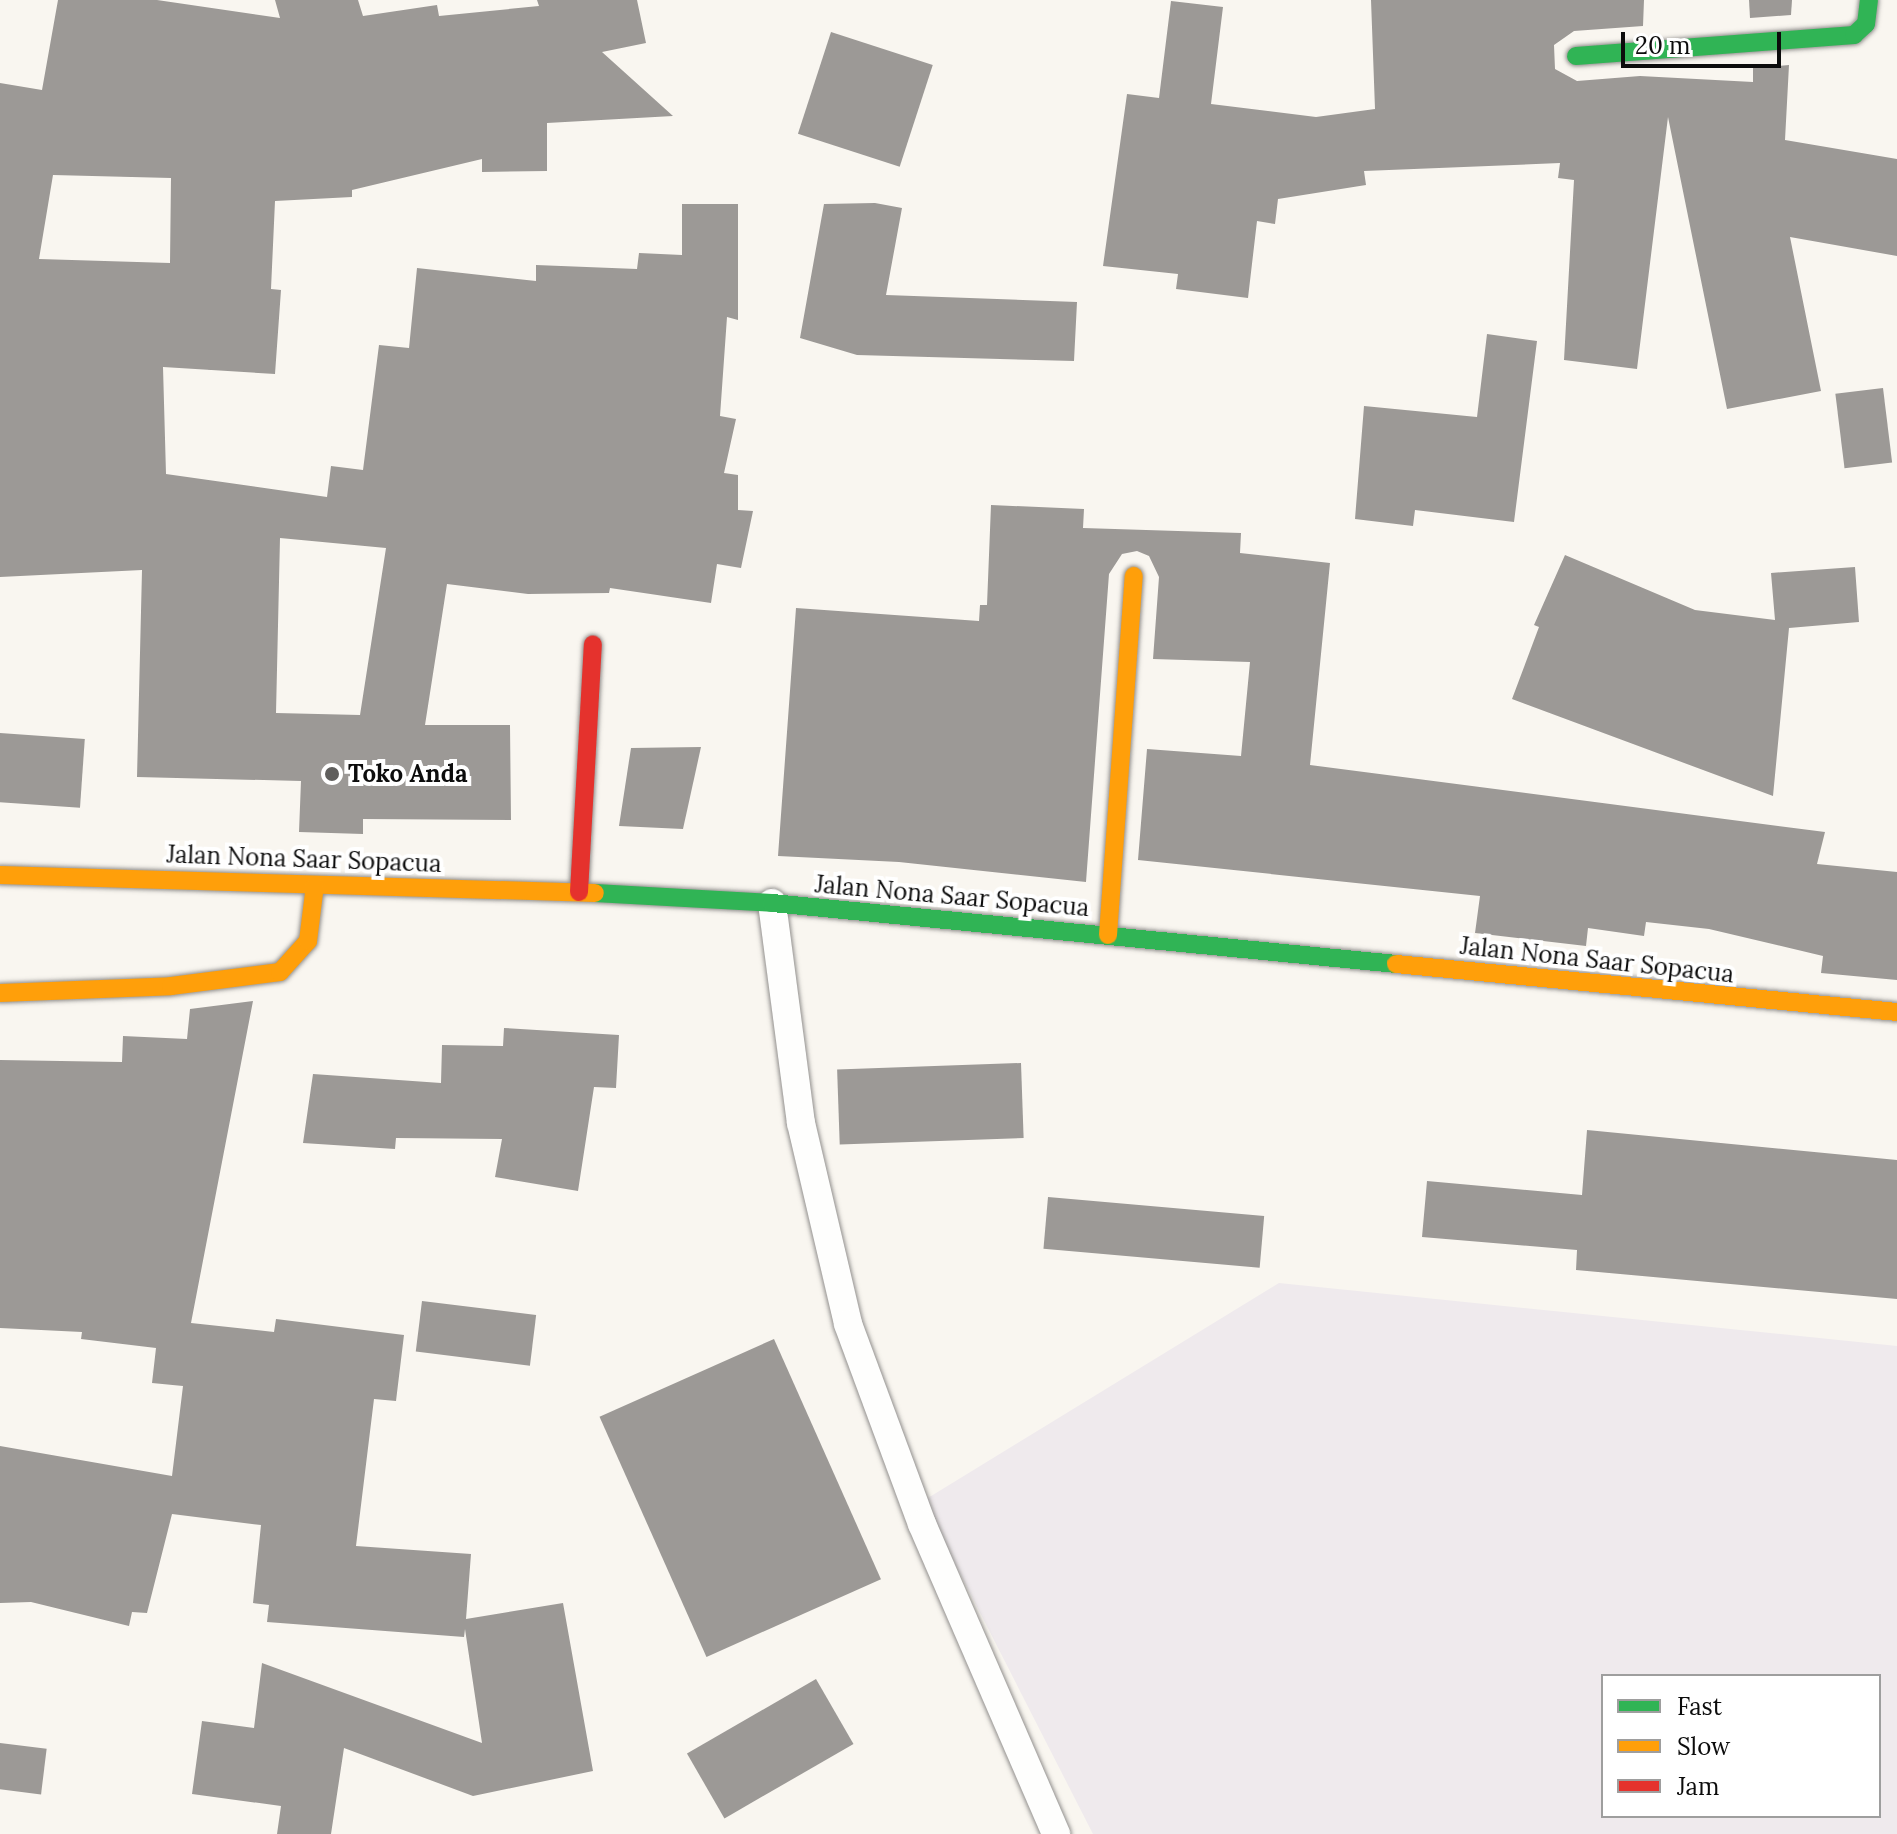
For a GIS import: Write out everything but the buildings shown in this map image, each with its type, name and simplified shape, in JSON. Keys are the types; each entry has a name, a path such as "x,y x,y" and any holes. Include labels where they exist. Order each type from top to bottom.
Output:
{"main road":[{"path":"1576,56 1854,35 1866,24 1869,0"},
{"path":"1108,935 1134,576"},
{"path":"579,892 593,644"},
{"name":"Jalan Nona Saar Sopacua","path":"0,875 579,892 772,903 1897,1012"},
{"path":"0,993 171,986 280,972 308,941 315,885"}],"lane":[{"path":"772,903 801,1123 848,1324 922,1524 1056,1834"}],"shaded area":[{"path":"1279,1283 1897,1346 1897,1834 1093,1834 923,1501"}],"traffic: fast":[{"path":"1576,56 1854,35 1866,24 1869,0"},
{"path":"595,893 772,903 1396,964"}],"traffic: slow":[{"path":"1108,935 1134,576"},
{"path":"0,875 595,893"},
{"path":"0,993 171,986 280,972 308,941 315,885"},
{"path":"1396,964 1897,1012"}],"traffic: jam":[{"path":"579,892 593,644"}],"place":[{"name":"Toko Anda","path":"332,774"}]}
